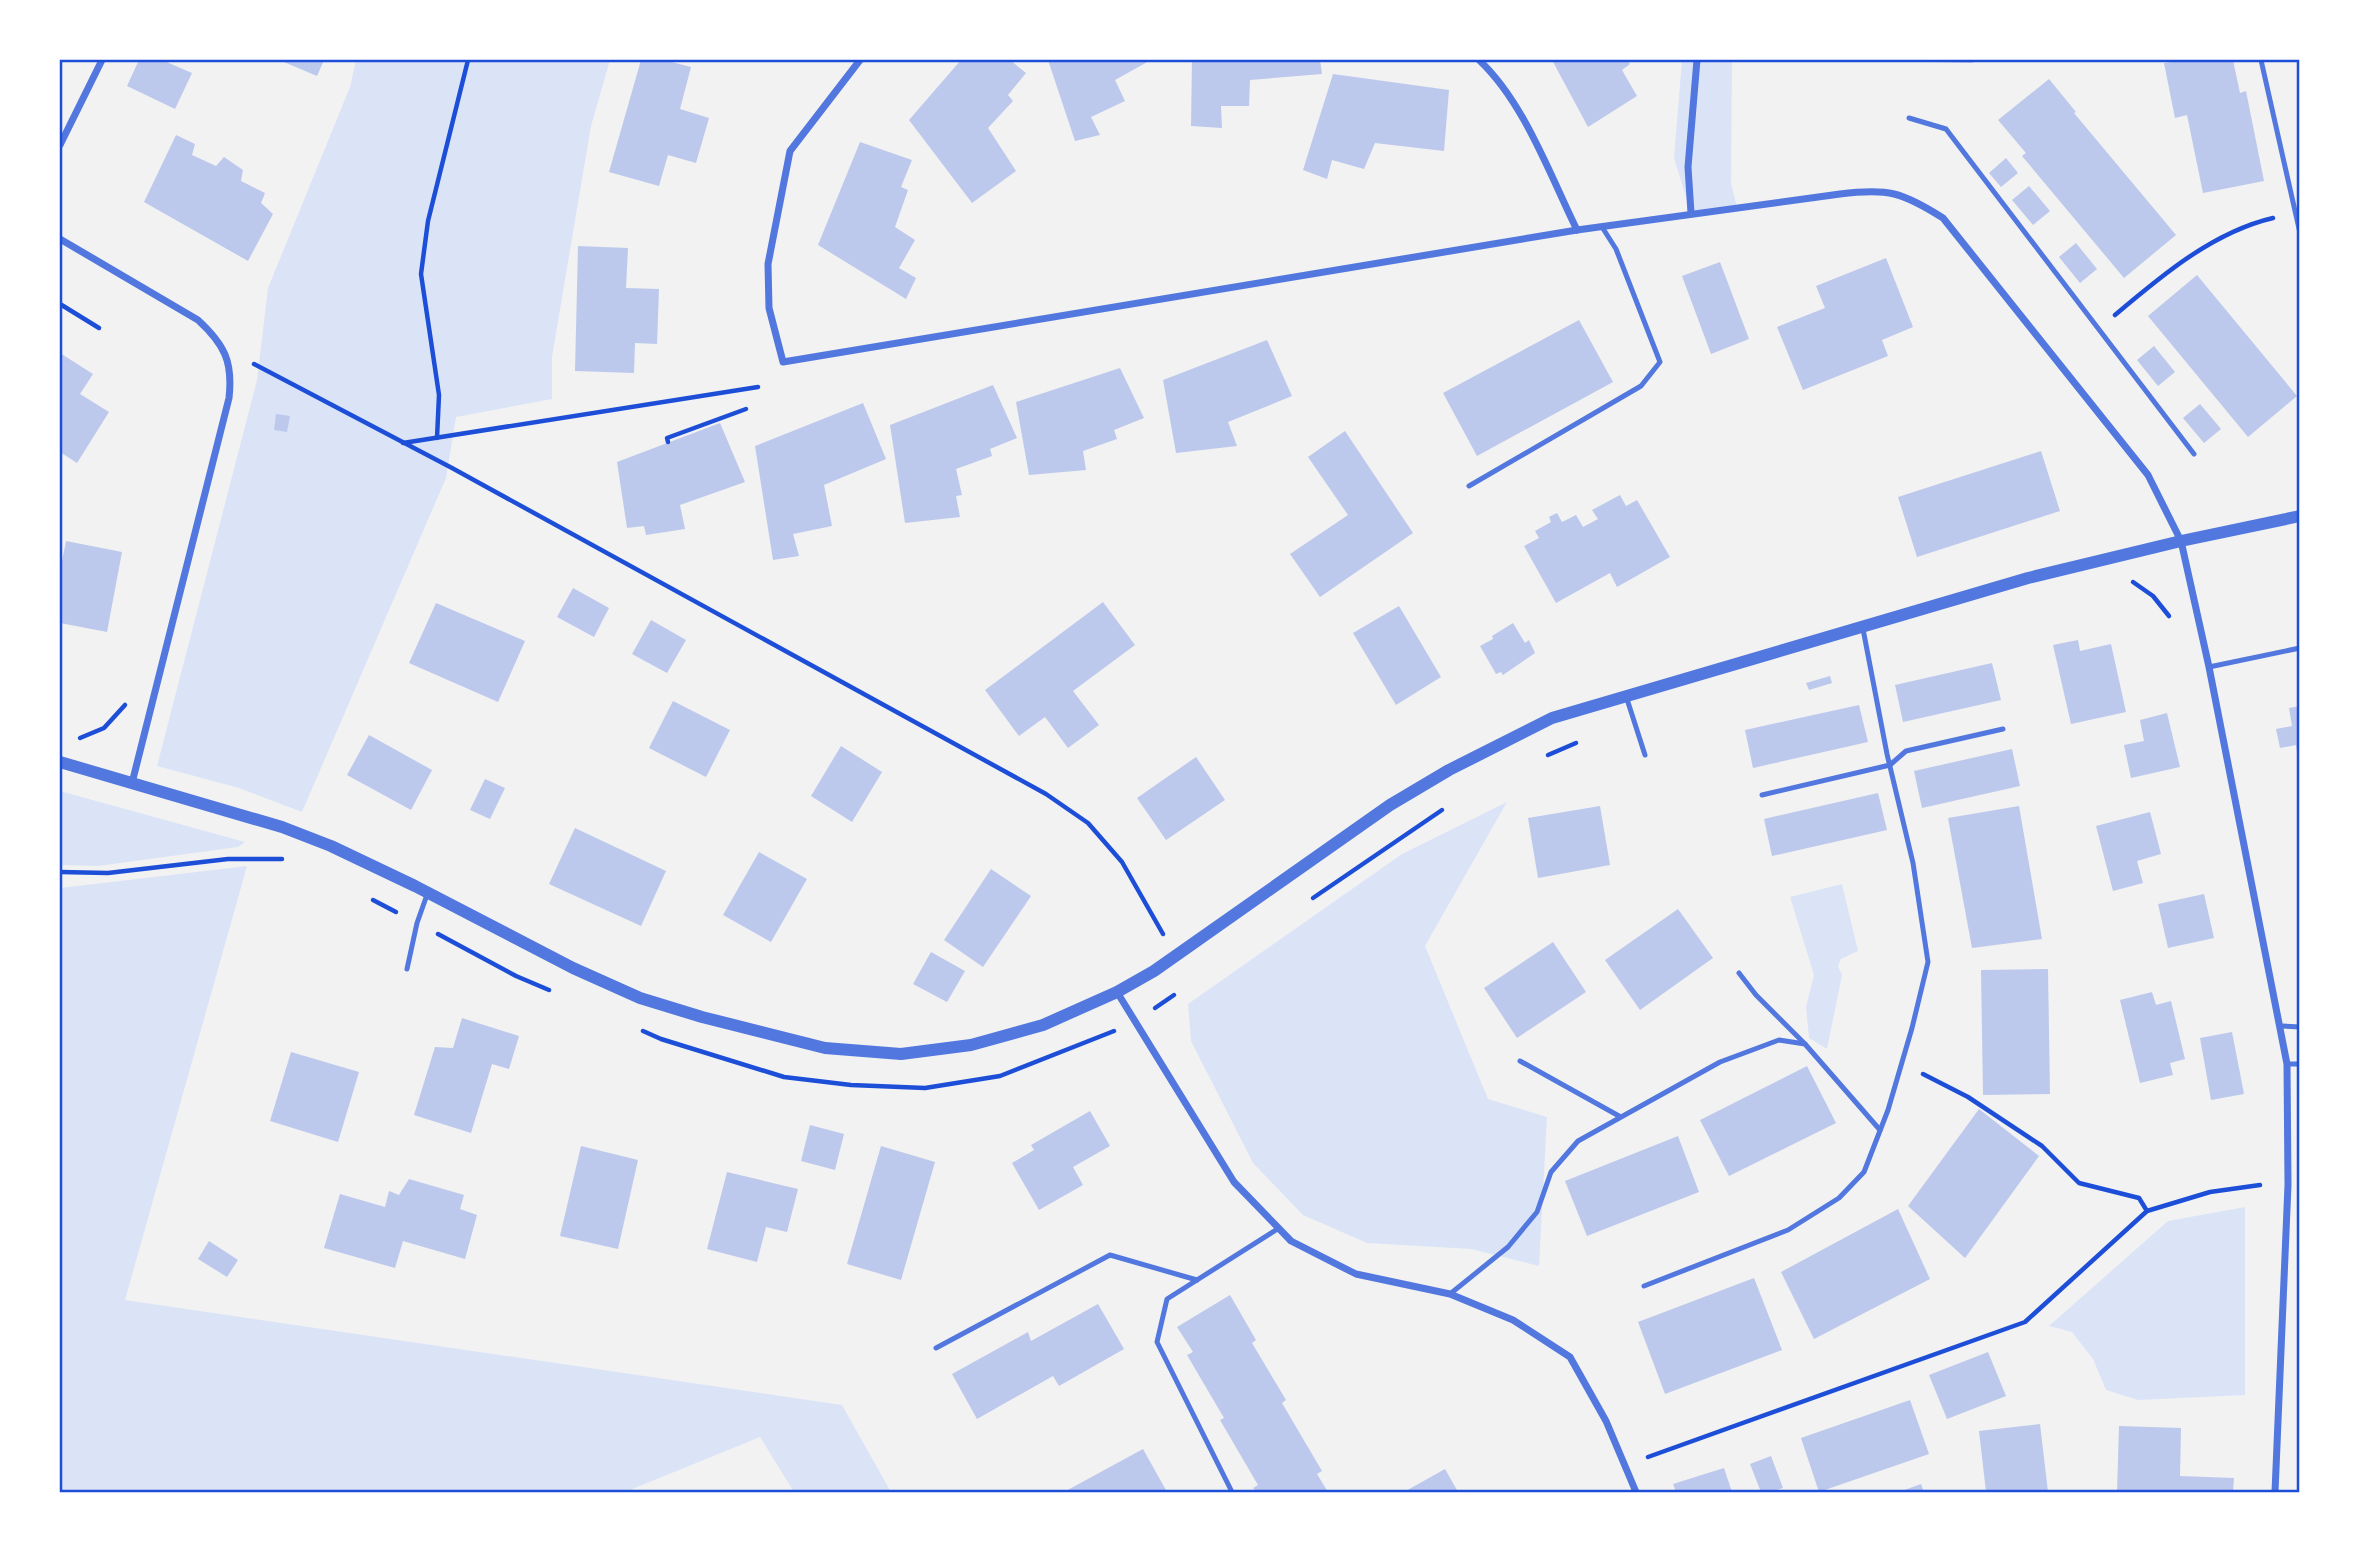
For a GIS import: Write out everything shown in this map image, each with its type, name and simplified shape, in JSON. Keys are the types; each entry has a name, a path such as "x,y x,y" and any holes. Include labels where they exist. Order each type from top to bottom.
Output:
{"street":[{"path":"60,145 103,60"},
{"path":"860,60 790,150 768,264 769,308 783,362 1577,230 1872,190 1910,198 1942,218 2148,475 2181,541 2210,667 2287,1064 2288,1185 2275,1493"},
{"path":"1479,60 1489,69 1524,120 1577,230"},
{"path":"1691,213 1688,167 1697,60"},
{"path":"60,239 198,320 217,337 228,358 231,379 229,398 132,783"},
{"path":"60,762 282,827 331,846 428,892 573,968 640,998 702,1017 825,1048 901,1054 971,1045 1043,1025 1117,992 1154,971 1391,805 1449,770 1552,718 2028,579 2181,541 2300,516"},
{"path":"1117,992 1234,1182 1291,1241 1356,1274 1450,1294 1513,1320 1570,1357 1606,1421 1636,1493"}],"lane":[{"path":"2261,60 2300,233"},
{"path":"1909,118 1946,129 2194,454"},
{"path":"1469,486 1641,386 1660,362 1616,249 1602,227"},
{"path":"1644,1286 1788,1230 1839,1198 1864,1172 1880,1130 1928,962 1913,863 1862,626"},
{"path":"2210,667 2300,648"},
{"path":"1626,696 1646,755"},
{"path":"1762,795 1890,765 1906,751 2003,729"},
{"path":"407,969 417,923 428,892"},
{"path":"1739,973 1880,1130"},
{"path":"2281,1026 2300,1027"},
{"path":"1450,1294 1508,1247 1538,1212 1551,1172 1578,1140 1720,1062 1779,1040 1805,1044"},
{"path":"1520,1060 1619,1116"},
{"path":"2287,1064 2300,1063"},
{"path":"1232,1493 1157,1342 1167,1299 1279,1228"},
{"path":"936,1348 1110,1255 1197,1280"}],"path":[{"path":"437,438 439,395 421,274 428,221 468,60"},
{"path":"2098,329 2142,292 2209,243 2263,220 2295,213"},
{"path":"60,304 99,328"},
{"path":"228,358 248,361 464,475 1046,794 1088,823 1122,862 1191,983 1135,1022 1000,1076 925,1088 850,1085 785,1077 661,1039 637,1028"},
{"path":"401,443 758,387"},
{"path":"668,442 667,438 746,409"},
{"path":"2172,629 2169,615 2153,596 2131,580 2188,572"},
{"path":"75,740 104,728 126,704"},
{"path":"1547,755 1584,740"},
{"path":"1312,898 1451,804"},
{"path":"60,872 108,873 228,859 279,858 291,863"},
{"path":"361,894 516,976 552,992"},
{"path":"1901,1063 1968,1097 2042,1146 2079,1183 2139,1198 2147,1211"},
{"path":"1626,1465 2025,1322 2147,1211 2210,1192 2260,1185 2261,1173"}],"shaded area":[{"path":"356,60 610,60 591,126 552,357 552,399 456,417 446,478 302,812 239,788 157,766 257,380 268,288 350,87"},
{"path":"1682,60 1732,60 1731,183 1737,207 1691,213 1674,158"},
{"path":"60,791 245,842 238,847 98,866 60,865"},
{"path":"1507,802 1425,946 1488,1099 1547,1117 1539,1266 1471,1249 1367,1243 1303,1215 1253,1163 1191,1041 1188,1004 1402,854"},
{"path":"247,866 125,1300 842,1405 891,1492 794,1492 760,1437 625,1492 60,1492 60,888"},
{"path":"1842,884 1858,951 1841,959 1838,966 1842,975 1827,1049 1809,1038 1806,1007 1814,975 1790,897"},
{"path":"2245,1207 2245,1395 2138,1400 2106,1390 2093,1359 2072,1332 2049,1326 2168,1221"}],"building":[{"path":"139,60 162,60 192,73 175,109 127,86"},
{"path":"279,60 324,60 317,76"},
{"path":"641,60 664,60 691,67 680,109 709,118 696,163 668,155 659,186 609,172"},
{"path":"961,60 1010,60 1026,73 1008,95 1013,101 988,128 1016,171 972,203 909,120"},
{"path":"1048,60 1151,60 1115,80 1125,101 1091,117 1100,135 1075,141"},
{"path":"1192,60 1320,60 1322,74 1250,80 1249,106 1221,106 1222,128 1191,126"},
{"path":"1552,60 1627,60 1630,64 1622,70 1637,96 1588,127"},
{"path":"1973,60 1973,63 1931,62"},
{"path":"2183,60 2233,60 2240,93 2246,91 2264,181 2203,193 2187,115 2175,118 2164,63"},
{"path":"1333,74 1449,90 1444,151 1375,143 1364,169 1332,160 1327,179 1303,170"},
{"path":"2049,79 2176,235 2124,278 2022,156 2026,153 1998,120"},
{"path":"176,135 195,144 192,155 216,166 224,157 243,170 241,181 265,193 261,203 273,214 248,261 144,202"},
{"path":"860,142 912,160 901,187 908,190 895,227 915,240 899,268 916,278 906,299 818,245"},
{"path":"2006,158 2018,173 2001,187 1989,173"},
{"path":"2029,186 2050,211 2033,225 2012,200"},
{"path":"2076,243 2097,269 2080,283 2059,257"},
{"path":"578,246 628,248 626,288 659,289 657,344 635,343 634,373 575,371"},
{"path":"1886,258 1913,327 1882,340 1888,356 1803,390 1777,327 1825,308 1816,286"},
{"path":"1720,262 1749,339 1711,354 1682,276"},
{"path":"2197,275 2297,396 2248,437 2148,316"},
{"path":"1579,320 1613,382 1477,456 1443,393"},
{"path":"1267,340 1292,396 1228,422 1237,446 1176,453 1163,380"},
{"path":"2154,346 2175,372 2158,386 2137,360"},
{"path":"60,353 93,374 80,394 109,412 77,463 60,452"},
{"path":"1120,368 1144,418 1114,430 1117,439 1083,451 1086,470 1029,475 1016,402"},
{"path":"993,385 1017,438 990,449 992,456 956,469 962,495 956,496 960,517 905,523 890,425"},
{"path":"863,403 886,459 824,485 832,526 793,534 799,556 773,560 755,446"},
{"path":"2200,404 2221,429 2204,443 2183,418"},
{"path":"276,414 290,416 287,432 274,430"},
{"path":"720,423 745,482 680,505 685,529 646,535 644,526 627,528 617,462"},
{"path":"1345,431 1413,533 1320,597 1290,554 1348,515 1308,457"},
{"path":"2041,451 2060,511 1917,557 1898,497"},
{"path":"1620,495 1626,506 1637,500 1670,557 1617,587 1610,573 1556,603 1524,546 1539,538 1535,531 1551,522 1549,517 1557,513 1562,522 1576,515 1583,527 1598,519 1592,510"},
{"path":"66,541 122,552 107,632 60,623 60,561"},
{"path":"573,588 609,608 594,637 557,617"},
{"path":"1103,602 1135,645 1073,691 1099,725 1068,748 1045,717 1019,736 985,690"},
{"path":"436,603 525,641 498,702 409,663"},
{"path":"1399,606 1441,677 1396,705 1353,633"},
{"path":"651,620 686,640 667,673 632,654"},
{"path":"1513,623 1525,643 1529,640 1535,653 1503,675 1501,672 1496,674 1480,646"},
{"path":"2078,640 2080,651 2111,644 2126,712 2071,724 2053,645"},
{"path":"1992,663 2001,700 1903,722 1895,685"},
{"path":"1830,676 1832,683 1809,690 1806,683"},
{"path":"673,701 730,730 706,777 649,748"},
{"path":"1859,705 1868,742 1753,768 1745,730"},
{"path":"2300,706 2298,760 2296,745 2280,748 2276,729 2292,726 2289,708"},
{"path":"2167,713 2180,767 2131,778 2124,745 2144,741 2140,720"},
{"path":"369,735 432,770 411,810 347,775"},
{"path":"841,746 882,772 852,822 811,796"},
{"path":"2012,749 2020,786 1922,808 1914,771"},
{"path":"1196,757 1225,800 1166,840 1137,798"},
{"path":"485,779 505,788 490,819 470,810"},
{"path":"1878,793 1887,830 1772,856 1764,819"},
{"path":"1600,806 1610,865 1538,878 1528,818"},
{"path":"2019,806 2042,939 1972,948 1948,818"},
{"path":"2150,812 2161,854 2137,861 2143,883 2113,891 2096,826"},
{"path":"575,828 666,871 641,926 549,884"},
{"path":"759,852 807,879 771,942 723,915"},
{"path":"991,869 1031,896 983,967 944,940"},
{"path":"2204,894 2214,938 2168,948 2158,904"},
{"path":"1678,909 1713,958 1640,1010 1605,960"},
{"path":"1553,942 1586,992 1517,1038 1484,988"},
{"path":"931,952 965,971 947,1002 913,984"},
{"path":"2048,969 2050,1094 1983,1095 1981,970"},
{"path":"2152,992 2156,1005 2171,1001 2185,1059 2170,1063 2173,1075 2140,1083 2120,1000"},
{"path":"462,1018 519,1036 509,1069 492,1064 471,1133 414,1115 435,1047 453,1048"},
{"path":"2232,1032 2244,1094 2211,1100 2200,1038"},
{"path":"291,1052 359,1072 338,1142 270,1121"},
{"path":"1807,1066 1836,1123 1729,1176 1700,1120"},
{"path":"1979,1109 2039,1156 1965,1258 1908,1206"},
{"path":"1090,1111 1110,1146 1073,1167 1083,1185 1039,1210 1012,1163 1034,1150 1031,1145"},
{"path":"810,1125 844,1134 835,1170 801,1161"},
{"path":"1678,1136 1699,1192 1587,1236 1565,1181"},
{"path":"581,1146 638,1160 618,1249 560,1236"},
{"path":"881,1146 935,1162 901,1280 847,1264"},
{"path":"727,1172 798,1189 787,1232 766,1227 757,1262 707,1249"},
{"path":"409,1179 464,1195 460,1209 477,1215 465,1259 403,1241 395,1268 324,1248 340,1194 385,1207 389,1191 399,1195"},
{"path":"1898,1209 1930,1279 1814,1339 1781,1272"},
{"path":"209,1241 238,1260 227,1277 198,1259"},
{"path":"1754,1278 1782,1350 1665,1394 1638,1322"},
{"path":"1230,1295 1256,1340 1252,1343 1286,1400 1282,1403 1322,1471 1317,1474 1328,1492 1256,1492 1253,1488 1258,1485 1220,1420 1224,1418 1187,1355 1193,1352 1177,1327"},
{"path":"1098,1304 1124,1349 1059,1386 1053,1376 977,1419 952,1374 1028,1332 1031,1341"},
{"path":"1988,1352 2006,1396 1947,1419 1929,1375"},
{"path":"1910,1400 1929,1454 1819,1492 1801,1438"},
{"path":"2040,1424 2048,1492 1986,1492 1979,1431"},
{"path":"2119,1426 2181,1428 2180,1476 2234,1478 2233,1492 2117,1492"},
{"path":"1143,1449 1167,1492 1064,1492"},
{"path":"1771,1456 1783,1488 1761,1492 1750,1464"},
{"path":"1724,1468 1732,1492 1676,1492 1673,1484"},
{"path":"1445,1469 1458,1492 1404,1492"},
{"path":"1921,1484 1924,1492 1899,1492"}]}
